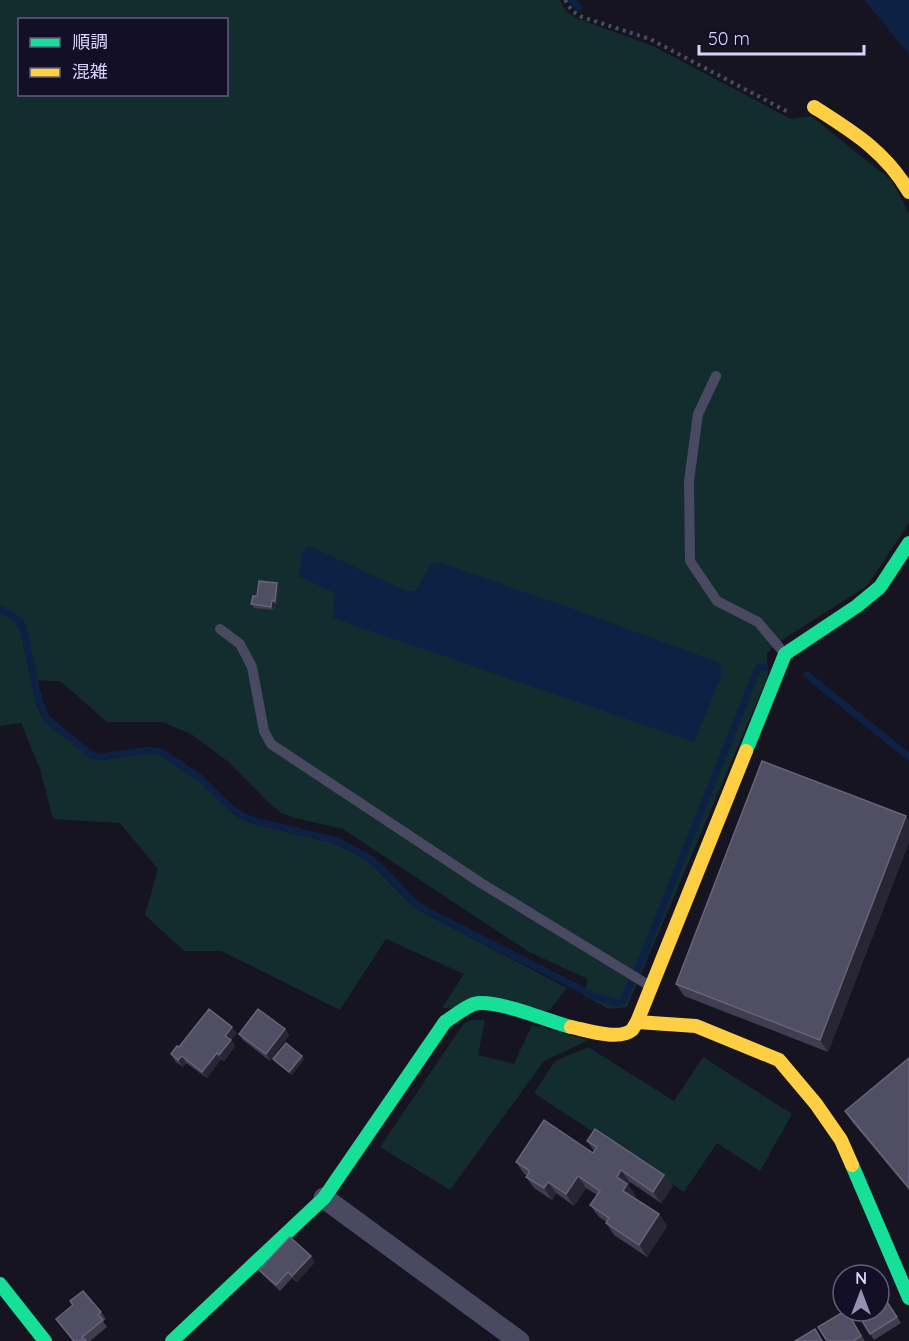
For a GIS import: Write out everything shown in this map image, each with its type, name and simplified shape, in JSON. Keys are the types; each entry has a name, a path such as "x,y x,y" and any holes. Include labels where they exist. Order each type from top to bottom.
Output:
{"street":[{"path":"814,107 866,140 903,180 909,192"},
{"path":"172,1341 324,1198 445,1022 474,1004 498,1004 555,1023 592,1032 619,1035 632,1030 785,654 857,606 880,587 909,543"},
{"path":"637,1022 696,1026 779,1060 816,1104 841,1140 909,1298"},
{"path":"324,1198 519,1341"},
{"path":"0,1284 45,1341"}],"lane":[{"path":"716,376 698,414 689,481 690,561 717,601 758,622 785,654"},
{"path":"220,629 240,644 252,667 264,731 271,744 481,884 650,986"}],"path":[{"path":"565,0 572,11 582,17 650,39 790,113 814,107"}],"green space":[{"path":"0,0 560,0 566,11 576,18 653,46 791,119 811,116 891,180 909,213 909,523 867,586 785,638 767,653 768,676 627,1007 609,1009 583,995 588,979 529,952 343,829 281,813 230,763 191,734 162,722 107,722 60,681 37,680 25,624 18,616 0,606"},
{"path":"0,612 13,619 20,629 37,707 43,717 93,758 105,759 153,753 162,755 202,782 235,814 255,824 333,843 367,859 409,903 422,912 567,988 549,1011 442,1008 464,974 386,939 340,1010 221,951 184,951 145,915 158,869 120,823 53,819 40,769 21,723 0,726"},
{"path":"472,1020 485,1020 478,1055 514,1064 532,1025 589,1040 544,1061 450,1190 380,1147 464,1023"},
{"path":"588,1047 674,1101 703,1057 792,1114 760,1171 717,1143 684,1192 534,1093 555,1061"}],"water":[{"path":"865,0 909,0 909,54 866,2"},
{"path":"308,545 405,591 414,591 431,564 437,562 717,662 721,667 721,677 694,742 333,618 335,593 299,576 303,550"}],"building":[{"path":"259,581 277,583 275,601 272,600 271,607 251,604 253,596 257,596"},
{"path":"762,761 906,816 820,1040 676,984"},
{"path":"209,1009 232,1027 225,1036 231,1040 202,1072 182,1056 178,1060 171,1054"},
{"path":"258,1009 285,1029 266,1054 239,1034"},
{"path":"286,1043 302,1056 289,1072 273,1059"},
{"path":"909,1058 909,1188 845,1111"},
{"path":"544,1120 593,1153 597,1147 587,1141 595,1129 664,1175 653,1192 621,1170 617,1177 627,1184 623,1191 659,1214 639,1245 606,1223 609,1218 590,1205 600,1191 578,1176 566,1194 548,1182 544,1188 526,1177 530,1171 516,1162"},
{"path":"290,1237 311,1256 292,1276 288,1272 276,1285 259,1270"},
{"path":"83,1291 101,1312 98,1315 103,1320 82,1337 86,1341 74,1341 56,1319 73,1305 70,1301"},
{"path":"891,1308 897,1317 891,1321"},
{"path":"831,1319 831,1323 854,1323 861,1336 853,1341 827,1341 818,1327"},
{"path":"863,1323 887,1323 870,1334"},
{"path":"815,1329 822,1341 795,1341"}],"waterway":[{"path":"572,0 578,7"},
{"path":"0,609 20,623 39,700 46,718 90,754 100,757 149,750 161,752 199,777 233,810 244,817 338,841 366,856 382,869 413,902 429,912 594,996 617,1003 623,1001 644,954 758,668 765,667"},
{"path":"807,675 909,757"}],"traffic: fast":[{"path":"746,751 785,654 857,606 880,587 909,543"},
{"path":"172,1341 324,1198 445,1022 470,1005 483,1003 507,1007 571,1027"},
{"path":"852,1165 909,1298"},
{"path":"0,1284 45,1341"}],"traffic: slow":[{"path":"814,107 855,134 879,154 890,165 909,192"},
{"path":"571,1027 611,1035 619,1035 632,1030 746,751"},
{"path":"637,1022 696,1026 779,1060 816,1104 841,1140 852,1165"}]}
